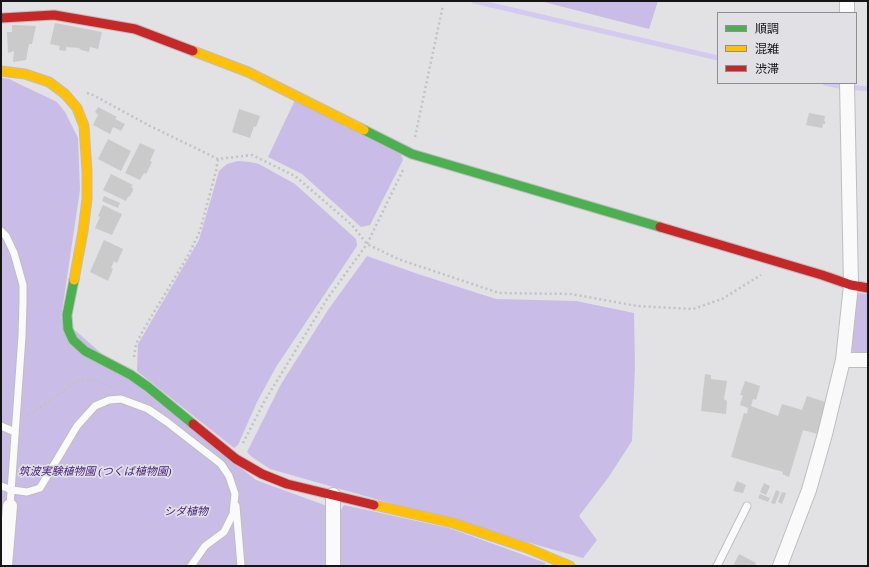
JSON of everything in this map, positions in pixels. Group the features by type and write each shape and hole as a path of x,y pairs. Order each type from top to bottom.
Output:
{"street":[{"path":"847,1 847,12"},
{"path":"1,18 54,14 136,28 248,72 412,154 822,275 851,285 868,288"},
{"path":"1,71 25,74 49,82 65,94 77,108 84,126 87,199 83,231 67,315 68,329 73,340 85,351 131,375 148,387 236,459 262,474 287,484 453,523 527,548 570,566"},
{"path":"780,566 809,490 825,434 843,360 851,285 847,84"},
{"path":"843,360 868,360"},
{"path":"333,495 333,566"},
{"path":"5,566 10,506"}],"lane":[{"path":"2,235 14,253 23,285 22,329 10,506"},
{"path":"1,486 12,490 27,492 40,488 77,426 90,411 95,406 109,400 121,399 148,409 221,464 229,476 235,494 241,566"},
{"path":"1,426 15,432"},
{"path":"191,566 205,546 224,532 233,514 235,494"},
{"path":"717,566 747,506"}],"path":[{"path":"236,459 264,402 327,299 366,244 412,154 443,5"},
{"path":"84,92 91,94 150,126 218,159 252,155 295,176 352,225 366,244 398,259 499,293 571,294 637,306 693,310 722,299 780,263"},
{"path":"131,375 136,344 189,254 200,232 218,159"},
{"path":"16,424 74,382 94,379 119,390"}],"green space":[{"path":"540,1 658,1 649,29"},
{"name":"筑波実験植物園 (つくば植物園)","path":"1,78 9,79 57,102 65,112 78,138 80,190 61,318 143,390 256,480 327,506 327,566 1,566"},
{"path":"295,100 400,152 403,160 370,225 361,227 302,174 268,157"},
{"path":"238,161 259,164 295,184 356,239 357,246 276,367 257,402 238,445 234,448 137,371 138,344 199,240 219,171 227,164"},
{"path":"367,256 496,299 576,301 634,313 635,366 632,441 608,478 579,516 597,540 583,558 270,469 247,452 281,384 328,310"},
{"path":"858,293 868,294 868,354 858,355 853,352 850,347 854,297"},
{"path":"344,505 449,528 546,563 544,566 340,566 341,510"}],"building":[{"path":"55,23 102,32 98,49 90,47 89,52 79,48 66,47 66,51 59,50 60,46 50,44"},
{"path":"12,25 36,26 32,44 29,44 26,60 13,62 14,51 8,53 7,32 12,32"},
{"path":"98,107 117,117 115,119 125,124 121,131 113,127 110,134 93,125 98,115 95,112"},
{"path":"239,109 260,116 256,127 254,126 250,138 232,132"},
{"path":"809,113 825,116 825,124 823,124 822,128 806,125"},
{"path":"108,139 131,151 121,171 98,159"},
{"path":"140,143 155,150 150,161 152,162 146,174 144,173 140,180 125,173"},
{"path":"111,174 133,185 131,187 133,190 126,201 103,190"},
{"path":"104,196 120,203 118,208 102,201"},
{"path":"103,205 122,214 112,235 95,228"},
{"path":"104,240 123,249 117,263 114,261 111,268 113,269 108,281 90,272"},
{"path":"705,374 711,375 711,379 727,381 724,399 727,401 726,414 701,411"},
{"path":"745,381 760,386 756,400 753,399 751,406 778,416 782,404 802,410 807,396 828,403 818,434 803,430 789,477 782,474 783,472 731,457 744,413 747,414 748,408 740,405 743,395 740,395"},
{"path":"737,481 746,485 743,493 733,491"},
{"path":"764,483 770,486 766,495 760,492"},
{"path":"776,490 780,492 775,504 771,503"},
{"path":"782,492 786,493 782,504 778,502"},
{"path":"760,494 770,498 768,502 758,498"},
{"path":"739,554 756,563 755,566 733,566"}],"waterway":[{"path":"474,1 717,58"},
{"path":"830,84 868,89"}],"traffic: fast":[{"path":"364,130 412,154 660,227"},
{"path":"74,280 67,315 68,329 73,340 85,351 131,375 193,424"}],"traffic: slow":[{"path":"193,51 248,72 364,130"},
{"path":"1,71 25,74 49,82 65,94 77,108 84,126 87,199 74,280"},
{"path":"374,505 453,523 527,548 570,566"}],"traffic: jam":[{"path":"1,18 54,15 135,29 193,51"},
{"path":"660,227 851,285 868,288"},
{"path":"193,424 236,459 262,474 287,484 374,505"}],"park label":[{"name":"シダ植物","path":"186,512"}]}
